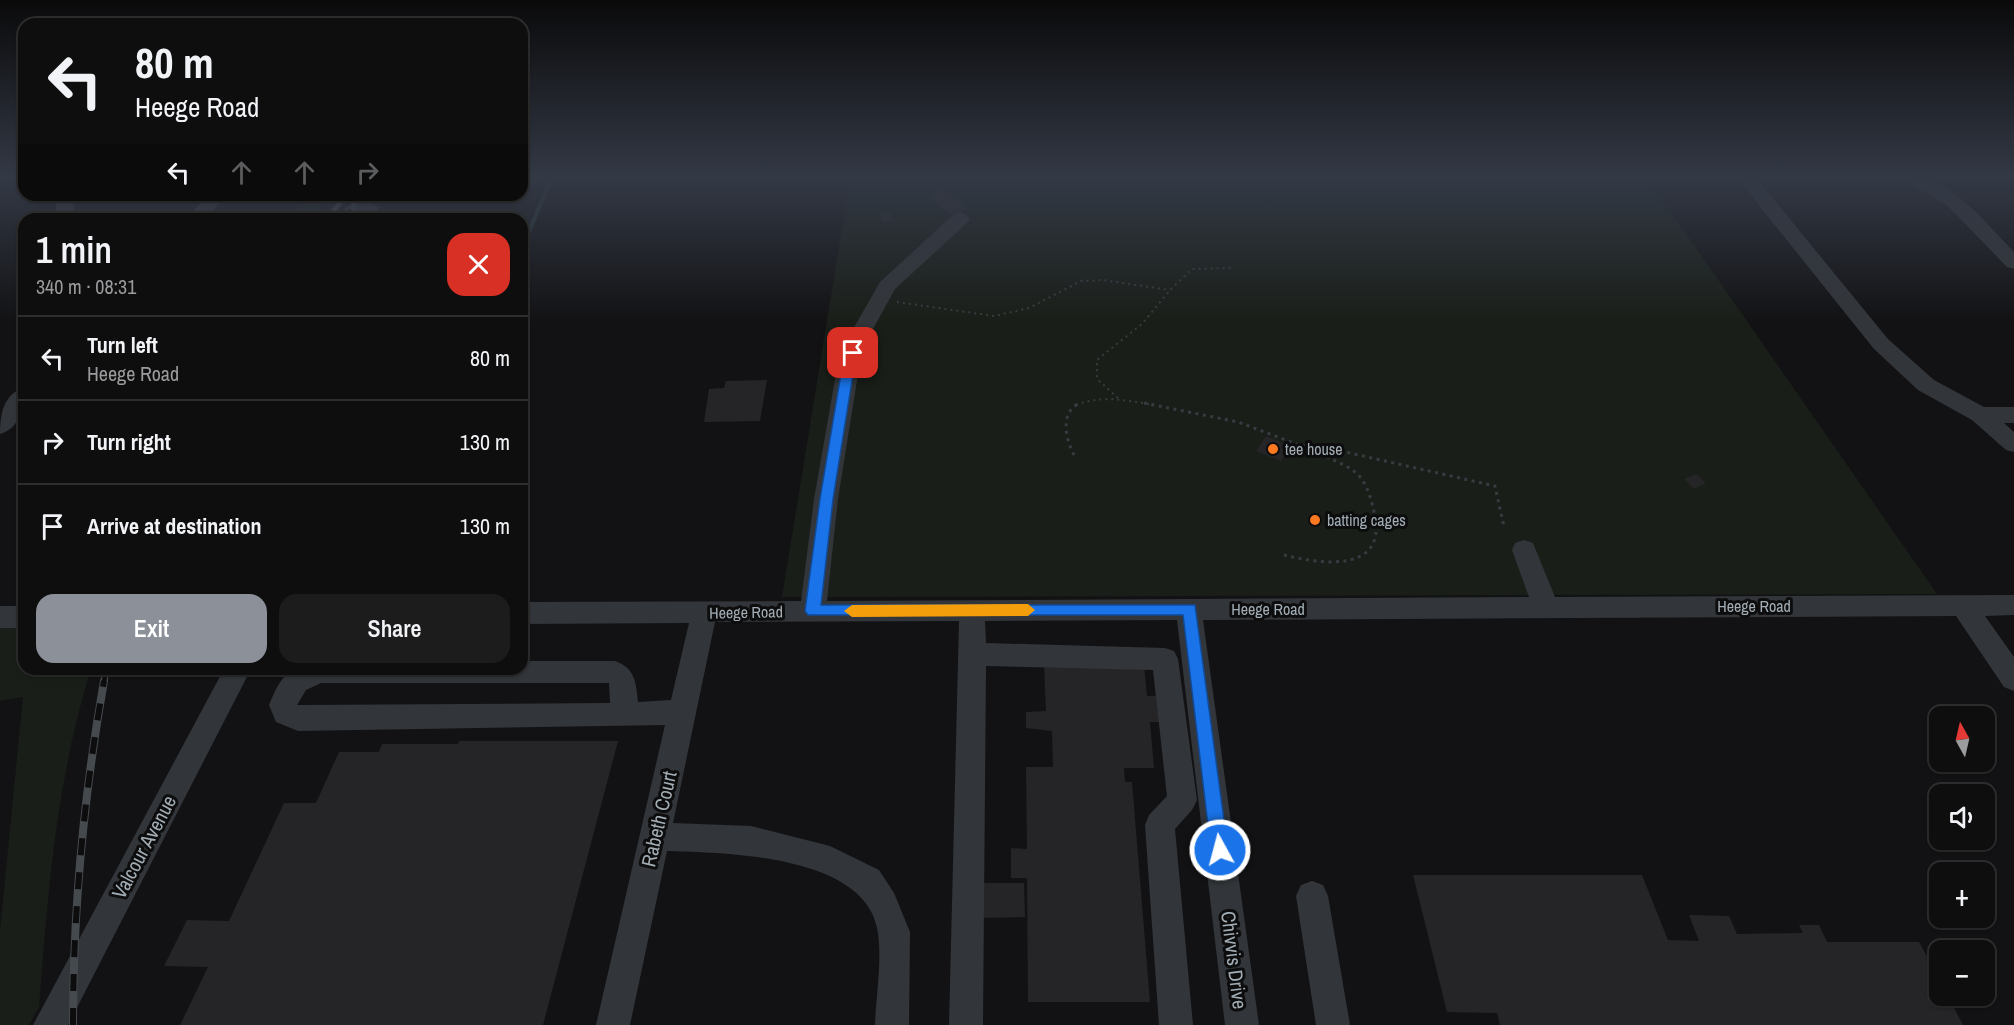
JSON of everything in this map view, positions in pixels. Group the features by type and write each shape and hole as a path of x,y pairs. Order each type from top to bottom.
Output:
{"street":[{"path":"813,611 826,499 848,368 858,338 879,298 903,269 951,227"},
{"path":"1786,227 1881,344 1926,385 1980,415 2014,444"},
{"path":"1978,227 2014,262"},
{"path":"0,426 18,403"},
{"path":"1980,415 2014,415"},
{"path":"1524,550 1546,607"},
{"path":"1963,605 2014,679"},
{"name":"Heege Road","path":"528,613 2014,605"},
{"name":"Chivvis Drive","path":"1189,609 1242,1025"},
{"path":"966,1025 972,610"},
{"name":"Rabeth Court","path":"613,1025 704,612"},
{"path":"0,617 18,617"},
{"path":"973,654 1166,659 1182,801 1160,825 1176,1025"},
{"path":"528,672 615,672 622,679 625,715"},
{"name":"Valcour Avenue","path":"50,1025 235,675"},
{"path":"305,675 297,679 283,705 286,713 298,719 625,715 683,712"},
{"path":"1182,801 1214,806"},
{"path":"655,836 751,840 830,861 868,881 883,904 894,932 892,1025"},
{"path":"1312,896 1333,1025"}],"path":[{"path":"1120,399 1097,379 1096,360 1142,324 1170,290 1192,269 1231,268"},
{"path":"879,298 944,311 994,316 1029,308 1081,281 1103,280 1170,290"},
{"path":"1074,455 1068,444 1066,430 1070,409 1084,401 1120,399 1217,416 1293,443 1495,486 1504,527"},
{"path":"1284,555 1325,562 1354,559 1366,555 1373,548 1377,538 1378,532 1367,488 1360,477 1353,470 1325,457 1314,447"}],"shaded area":[{"path":"842,227 1681,227 1937,594 782,597"},
{"path":"0,624 18,624 18,675 89,675 69,753 55,836 39,1007 29,1025 0,1025 0,931 23,697 0,701"}],"building":[{"path":"767,380 760,421 704,422 709,389 724,388 726,381"},
{"name":"tee house","path":"1266,436 1291,446 1281,461 1256,451"},
{"path":"1696,474 1706,483 1694,489 1684,479"},
{"path":"1044,665 1144,665 1147,696 1162,696 1165,722 1150,722 1154,768 1124,768 1125,782 1132,782 1150,1002 1028,1002 1027,878 1011,878 1011,848 1027,849 1026,767 1053,767 1052,731 1026,728 1026,712 1046,711"},
{"path":"459,741 618,741 543,1025 180,1025 208,967 164,966 187,920 229,921 284,803 316,803 339,752 379,752 382,744 458,744"},
{"path":"1413,875 1642,875 1668,940 1699,941 1689,915 1729,916 1737,934 1803,933 1799,925 1819,925 1827,942 1919,942 1929,960 1929,1006 1953,1006 1963,1025 1500,1025 1497,1013 1447,1012"},
{"path":"980,883 1024,883 1025,917 979,918"}],"waterway":[{"path":"528,234 531,227"}],"railway":[{"path":"104,682 105,675"},
{"path":"73,1025 75,939 81,852 104,681"}],"slow traffic":[{"path":"852,611 1028,610"}],"place":[{"name":"tee house","path":"1273,449"},
{"name":"batting cages","path":"1315,520"}],"route":[{"path":"853,353 848,368 826,499 813,611 1189,609 1220,850"}]}
